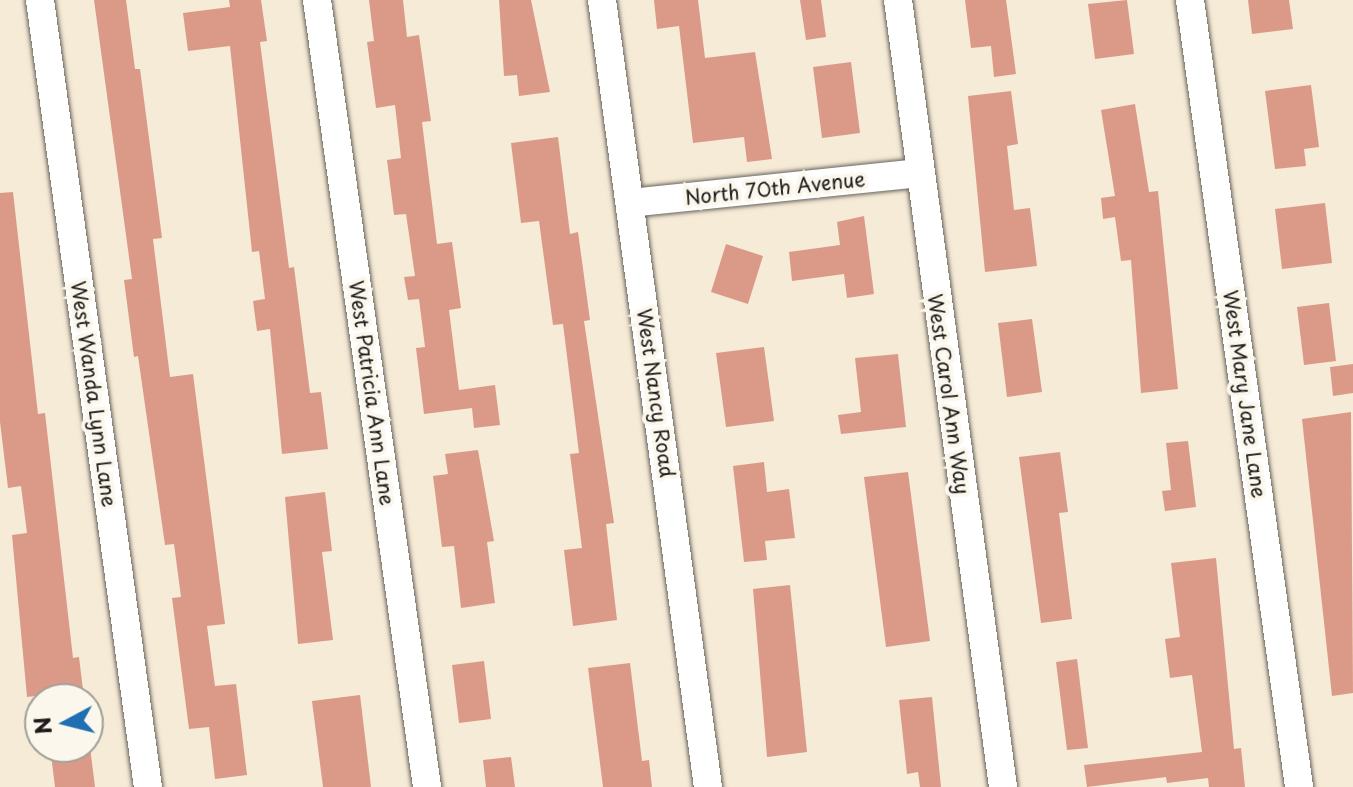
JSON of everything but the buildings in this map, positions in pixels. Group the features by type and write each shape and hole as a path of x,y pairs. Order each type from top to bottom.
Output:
{"street":[{"name":"West Wanda Lynn Lane","path":"40,0 148,787"},
{"name":"West Patricia Ann Lane","path":"317,0 427,787"},
{"name":"West Nancy Road","path":"602,0 708,787"},
{"name":"West Carol Ann Way","path":"898,0 1003,787"},
{"name":"West Mary Jane Lane","path":"1190,0 1299,787"},
{"name":"North 70th Avenue","path":"630,203 920,173"}]}
